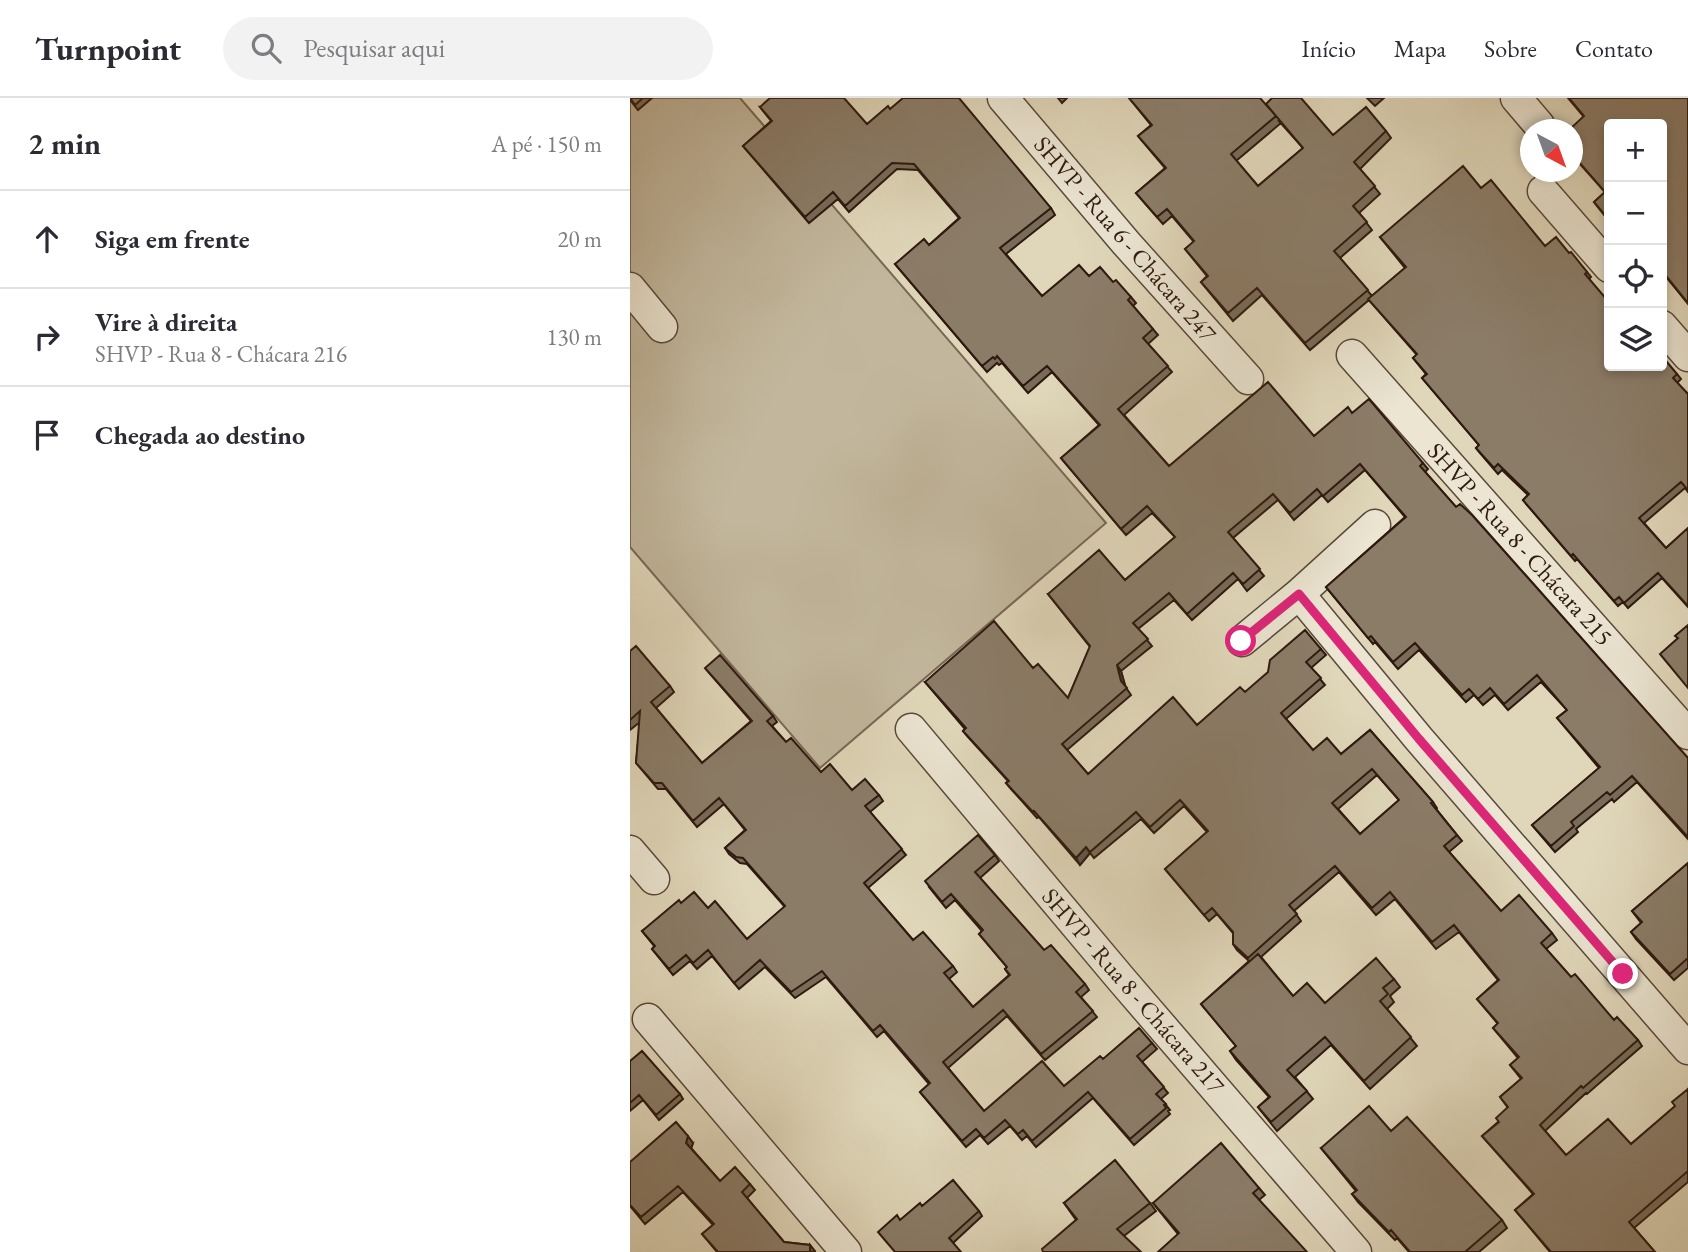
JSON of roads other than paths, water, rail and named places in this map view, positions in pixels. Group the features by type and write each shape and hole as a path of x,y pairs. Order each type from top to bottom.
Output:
{"street":[{"name":"SHVP - Rua 6 - Chácara 247","path":"1003,98 1126,243 1248,379"},
{"path":"1516,98 1534,119"},
{"path":"1543,191 1604,261"},
{"path":"630,288 662,327"},
{"path":"1667,333 1688,356"},
{"name":"SHVP - Rua 8 - Chácara 215","path":"1352,355 1688,734"},
{"path":"1241,641 1299,594 1375,525"},
{"path":"1299,594 1419,739 1688,1049"},
{"name":"SHVP - Rua 8 - Chácara 217","path":"911,729 1356,1252"},
{"path":"630,851 654,879"},
{"path":"648,1019 846,1252"}]}
